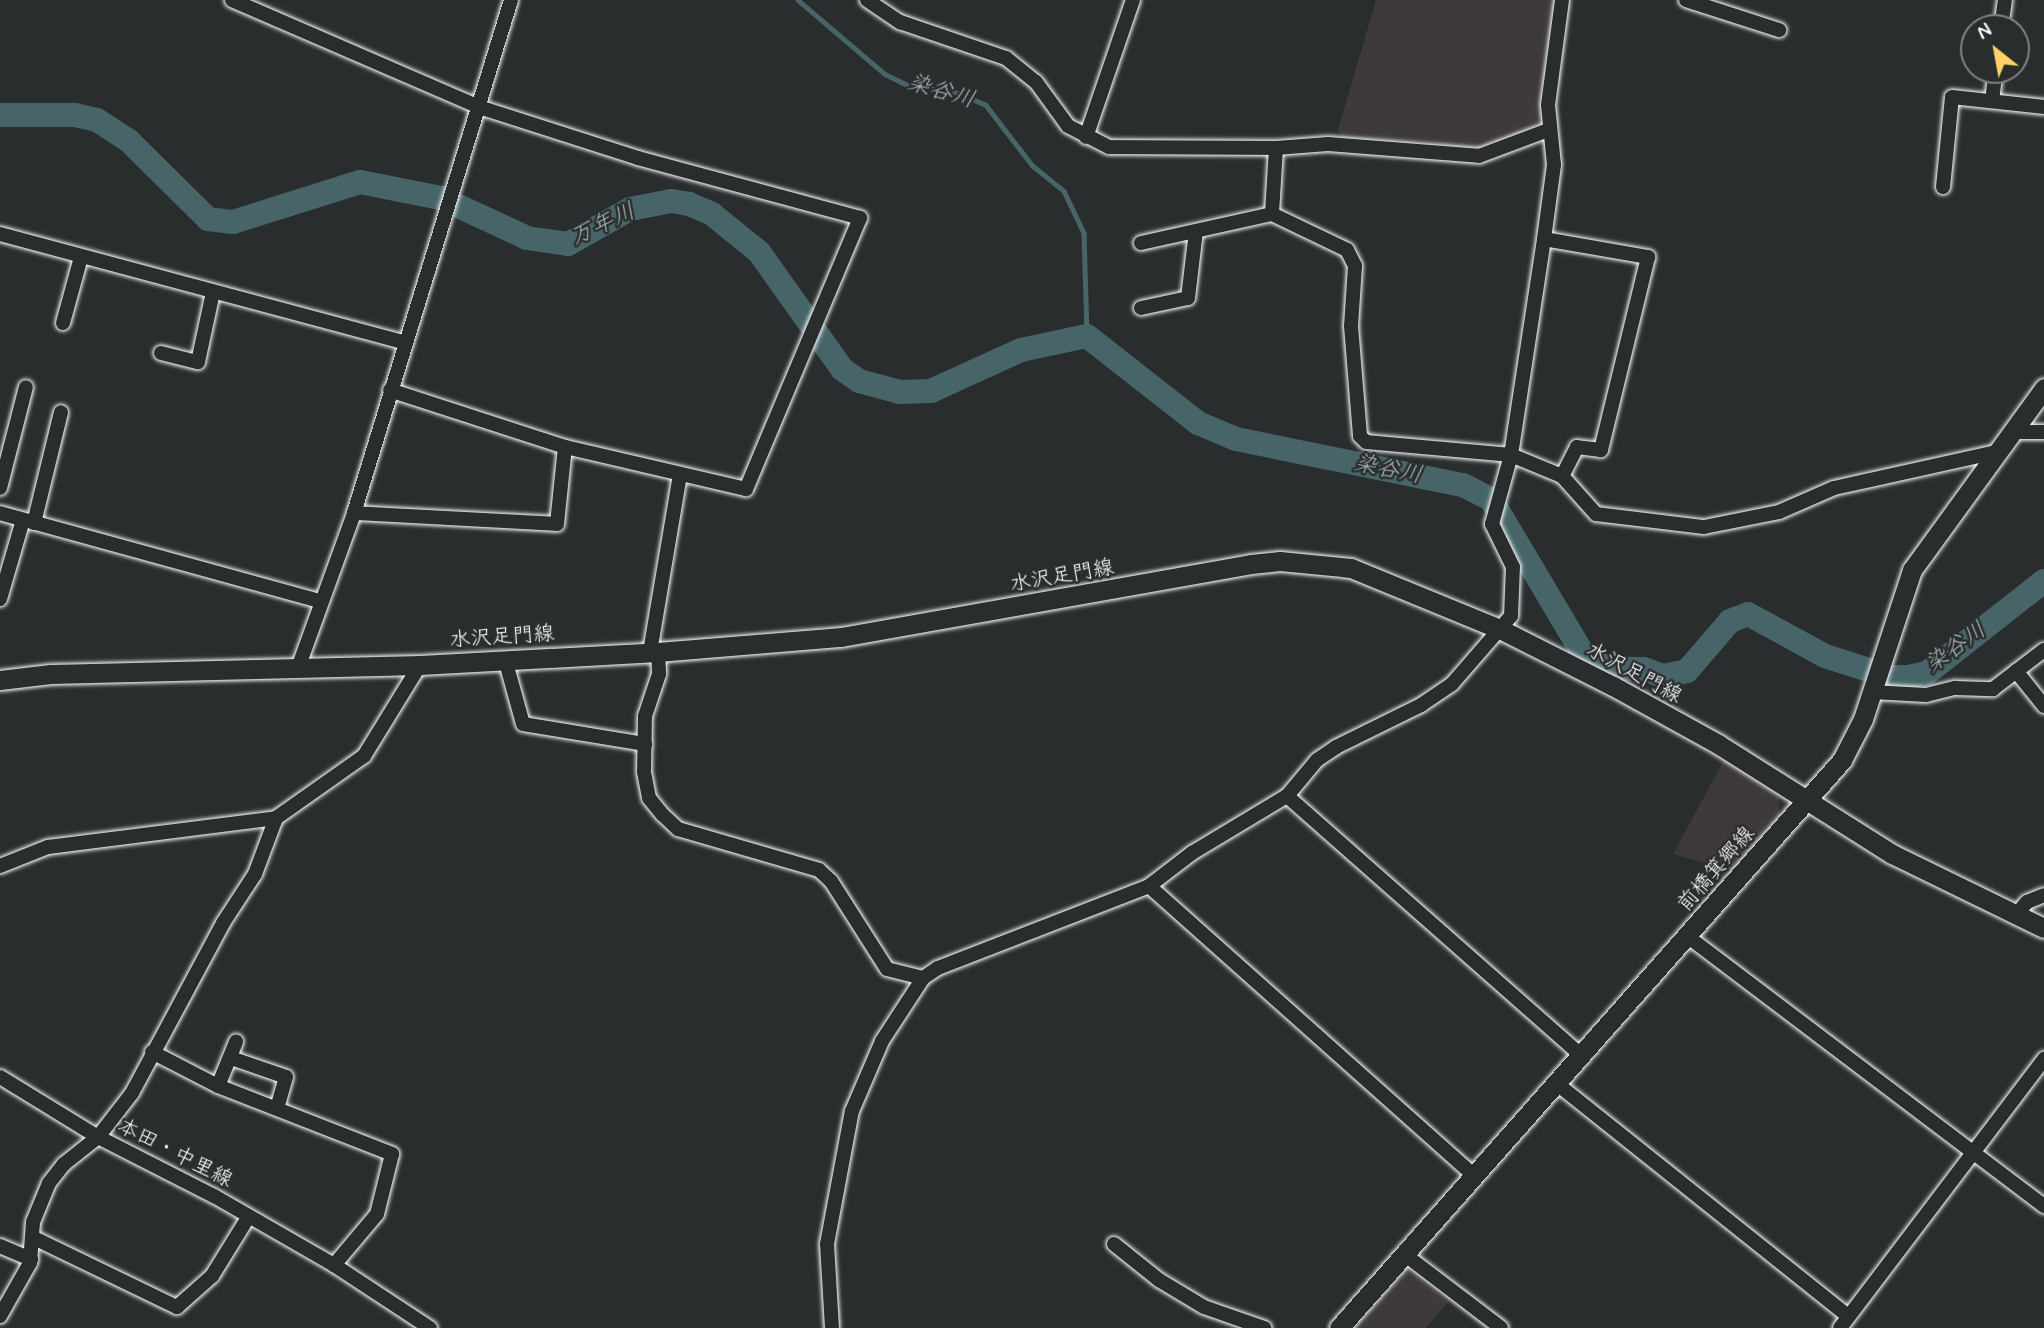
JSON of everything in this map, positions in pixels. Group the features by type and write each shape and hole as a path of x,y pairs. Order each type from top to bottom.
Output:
{"main road":[{"name":"前橋箕郷線","path":"1339,1328 1806,801 1856,736 1912,570 2044,388"},
{"name":"水沢足門線","path":"0,680 51,674 421,665 654,652 855,635 1280,561 1352,568 1502,630 1718,744 1892,854 2044,928"}],"street":[{"path":"232,0 479,107 638,158 860,218 746,489 565,447 390,390"},
{"path":"298,668 319,601 354,513 404,342 511,0"},
{"path":"867,0 900,22 1006,58 1035,82 1068,126 1109,147 1276,148 1342,145 1479,156 1548,130"},
{"path":"1086,137 1133,0"},
{"path":"832,1328 827,1244 852,1111 882,1041 923,978 938,968 1149,886 1192,853 1287,796 1317,760 1336,747 1421,705 1452,684 1502,630 1511,616 1516,583 1492,524 1511,455 1544,239 1554,164 1548,130 1562,0"},
{"path":"1686,0 1779,30"},
{"path":"1992,101 1994,84"},
{"path":"1943,187 1952,97 2044,107"},
{"path":"1272,214 1276,148"},
{"path":"1141,243 1272,214 1347,250 1355,266 1351,326 1360,436 1366,442 1511,455 1562,476 1596,514 1704,527 1779,512 1833,488 1869,478 1996,452"},
{"path":"1141,308 1188,298 1196,231"},
{"path":"0,234 404,342"},
{"path":"1544,239 1648,257 1601,450 1577,447 1562,476"},
{"path":"62,323 80,257"},
{"path":"161,353 198,362 213,292"},
{"path":"0,488 26,387"},
{"path":"0,599 28,521 61,412"},
{"path":"2011,432 2044,432"},
{"path":"354,513 557,524 565,447"},
{"path":"680,475 654,652 659,674 645,716 649,798 678,829 819,870 831,881 887,969 923,978"},
{"path":"0,513 319,601"},
{"path":"1873,688 1926,695 1955,688 1993,689 2044,650"},
{"path":"505,659 523,724 645,744"},
{"path":"0,866 48,847 276,818 364,756 421,665"},
{"path":"2017,671 2044,706"},
{"path":"1287,796 1581,1055"},
{"path":"0,1315 31,1259 33,1222 49,1183 64,1164 98,1137 132,1093 223,923 255,874 276,818"},
{"path":"1149,886 1474,1175"},
{"path":"2016,915 2026,902 2044,895"},
{"path":"1687,936 2044,1206"},
{"path":"218,1086 236,1042"},
{"path":"152,1052 218,1086 392,1154 377,1214 334,1265"},
{"path":"231,1058 286,1077 277,1108"},
{"path":"1556,1083 1844,1322 1971,1150 2044,1059"},
{"name":"本田・中里線","path":"0,1077 98,1137 249,1216 334,1265 430,1328"},
{"path":"33,1238 177,1307 212,1276 249,1216"},
{"path":"1114,1244 1159,1280 1204,1307 1265,1328"},
{"path":"0,1245 31,1259"},
{"path":"1404,1254 1501,1328"}],"shaded area":[{"path":"1376,0 1556,0 1539,128 1481,152 1425,141 1342,138 1338,130"},
{"path":"1724,760 1778,793 1779,818 1736,872 1673,854"},
{"path":"1407,1269 1448,1302 1426,1328 1355,1328"}],"waterway":[{"name":"染谷川","path":"798,0 885,74 908,85 959,93 986,105 1032,165 1064,191 1084,233 1087,336"},
{"name":"万年川","path":"0,115 75,115 97,120 129,141 208,219 233,222 360,182 441,198 527,238 568,244 630,209 671,201 689,204 712,214 759,252 842,369 859,381 900,392 931,391 1021,350 1087,336 1198,423 1236,439 1463,485 1491,499 1582,652 1606,668 1644,669 1662,676 1687,671 1730,621 1748,614 1825,656 1891,677 1908,677 1927,673 2044,581"}]}
